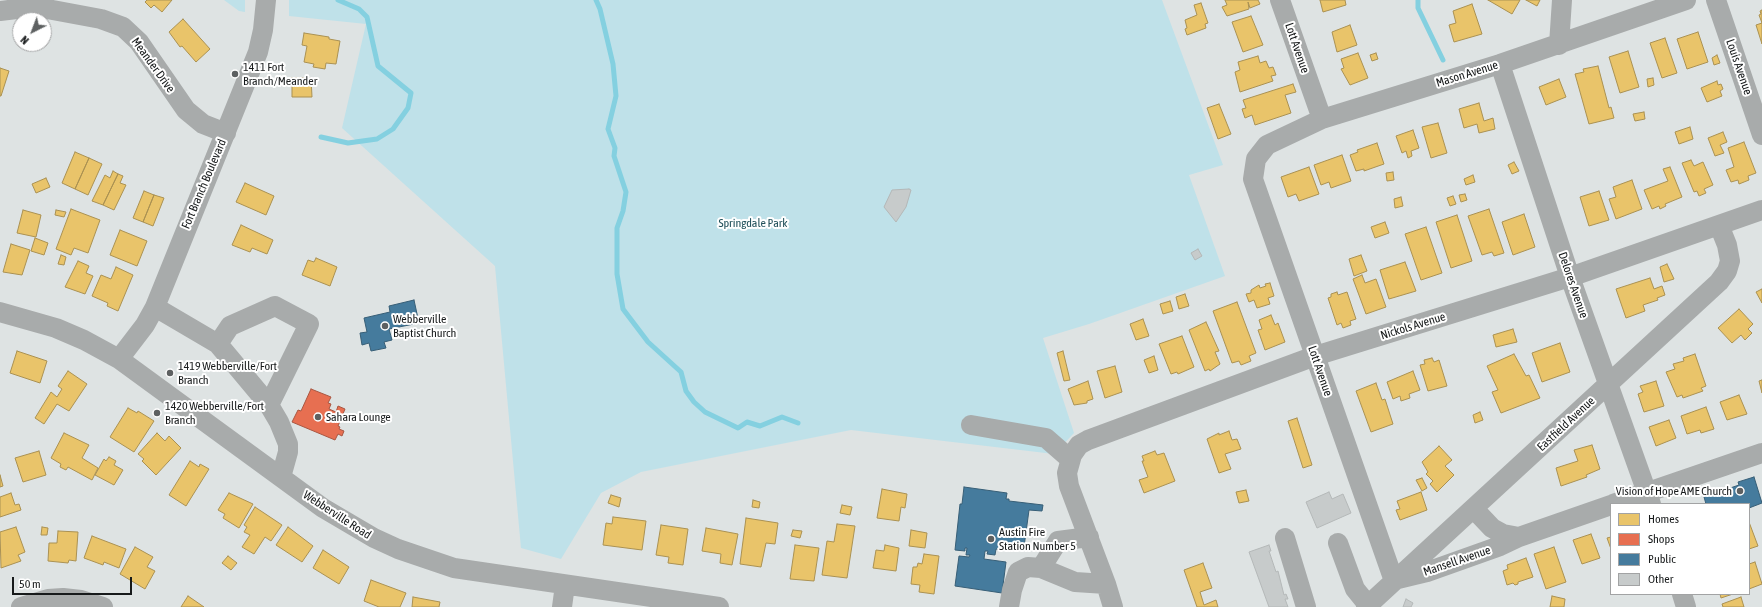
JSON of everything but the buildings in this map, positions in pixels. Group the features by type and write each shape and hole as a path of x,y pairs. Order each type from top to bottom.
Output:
{"street":[{"name":"Fort Branch Boulevard","path":"119,359 145,325 155,307 258,52 262,35 266,0"},
{"name":"Lott Avenue","path":"1280,0 1322,119"},
{"path":"1559,44 1562,0"},
{"name":"Mason Avenue","path":"1256,159 1267,145 1322,119 1500,64 1686,0"},
{"name":"Louis Avenue","path":"1716,0 1762,134"},
{"name":"Meander Drive","path":"0,11 25,8 47,8 101,19 118,25 139,42 186,110 204,124 226,133"},
{"name":"Delores Avenue","path":"1500,64 1570,277 1649,498"},
{"name":"Lott Avenue","path":"1256,159 1253,179 1394,581"},
{"name":"Nickols Avenue","path":"1071,457 1079,445 1088,440 1315,356 1570,277 1762,210"},
{"name":"Eastfield Avenue","path":"1367,606 1609,385 1719,282 1727,271 1730,261 1719,225"},
{"path":"218,344 230,326 275,306 310,324 269,405"},
{"path":"155,307 218,344 269,405 279,422 288,444 288,452 281,477"},
{"name":"Webberville Road","path":"0,312 56,328 84,340 119,359 348,524 398,549 454,568 719,607"},
{"path":"971,425 1046,438 1071,457 1067,473 1069,486 1089,537 1113,607"},
{"name":"Mansell Avenue","path":"1618,503 1649,498 1762,452"},
{"name":"Mansell Avenue","path":"1394,581 1427,572 1610,505"},
{"name":"Mansell Avenue","path":"1474,508 1492,528 1503,534 1519,537"},
{"path":"1041,568 1058,541 1089,537"},
{"path":"1285,538 1306,607"},
{"path":"1338,543 1355,590 1367,606"},
{"path":"1010,607 1012,590 1018,572 1028,567 1041,568 1075,582 1106,584"},
{"path":"562,607 565,585"},
{"path":"1682,595 1686,607"},
{"path":"21,607 48,599 64,598 81,600 102,607"}],"green space":[{"path":"224,0 245,0 245,12 239,11"},
{"name":"Springdale Park","path":"289,0 1162,0 1223,165 1189,175 1225,276 1089,324 1043,338 1074,433 1054,454 851,430 641,472 601,493 561,559 521,548 495,266 342,128 366,24 289,16"}],"waterway":[{"path":"321,137 348,143 377,139 393,129 408,108 411,93 378,66 367,17 359,9 338,0"},
{"path":"596,0 600,9 613,64 616,96 608,129 615,148 614,156 626,192 623,211 617,228 617,274 623,309 648,342 681,372 686,391 694,402 705,412 738,428 747,422 760,426 782,417 798,423"},
{"path":"1418,0 1418,8 1443,60"}],"place":[{"name":"1411 Fort Branch/Meander","path":"235,74"},
{"name":"Webberville Baptist Church","path":"385,326"},
{"name":"1419 Webberville/Fort Branch","path":"170,373"},
{"name":"1420 Webberville/Fort Branch","path":"157,413"},
{"name":"Sahara Lounge","path":"318,417"},
{"name":"Vision of Hope AME Church","path":"1740,491"},
{"name":"Austin Fire Station Number 5","path":"991,539"}]}
